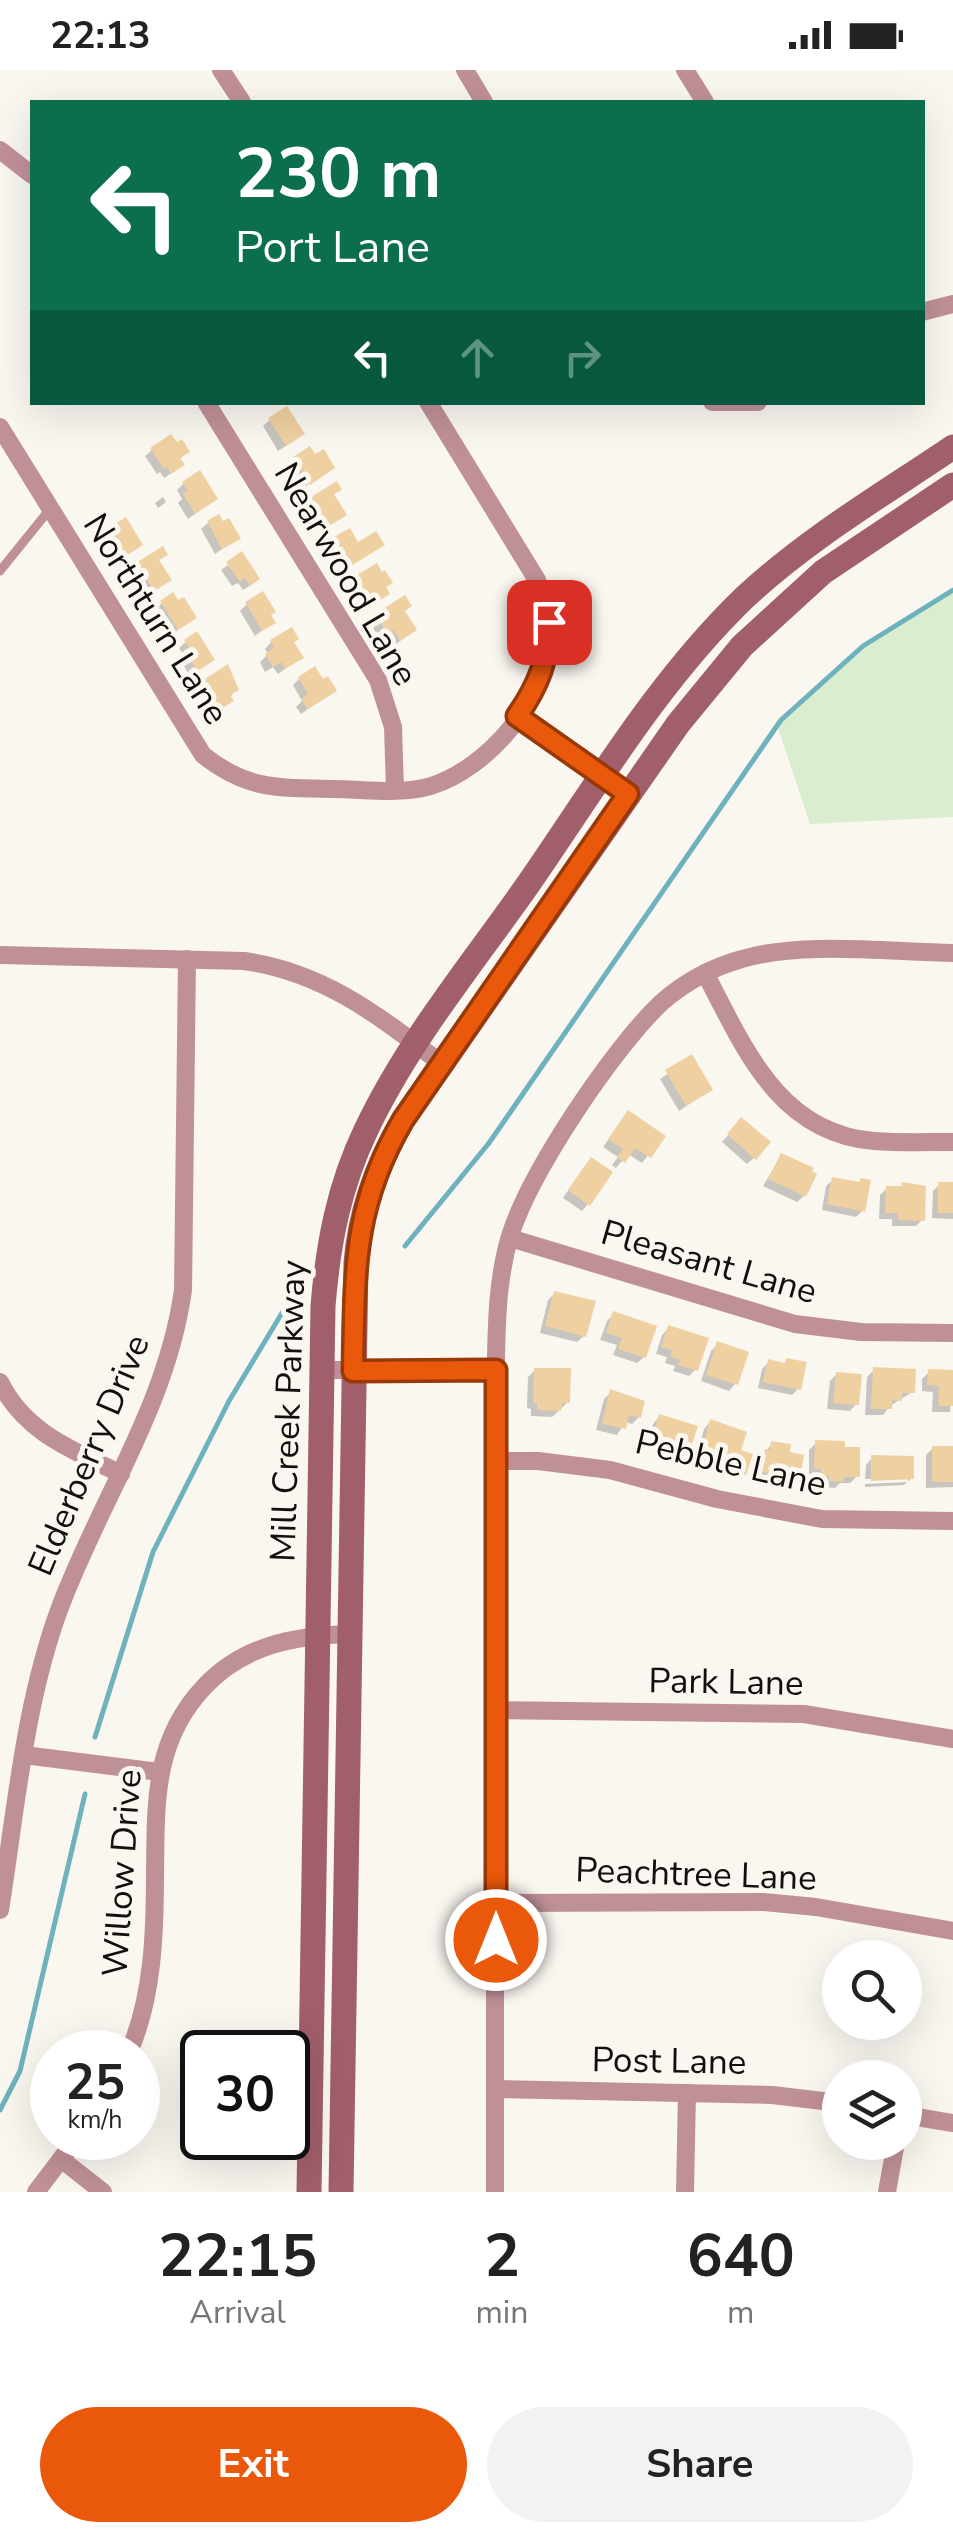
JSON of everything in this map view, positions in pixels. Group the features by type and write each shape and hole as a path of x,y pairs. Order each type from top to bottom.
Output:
{"main road":[{"name":"Mill Creek Parkway","path":"309,2192 326,1265 336,1211 364,1132 416,1044 678,672 743,599 818,536 953,447"},
{"name":"Mill Creek Parkway","path":"341,2192 353,1371 357,1249 368,1195 389,1144 442,1064 707,686 786,603 853,550 953,485"}],"street":[{"path":"222,70 241,100"},
{"path":"465,70 483,100"},
{"path":"685,70 704,100"},
{"path":"0,150 30,173"},
{"path":"925,311 953,304"},
{"name":"Nearwood Lane","path":"208,405 378,680 393,727 395,790"},
{"name":"Northturn Lane","path":"0,427 194,743 212,762 235,777 272,788 414,790 453,778 493,749 535,689 545,666 549,641 546,604 537,580 430,405"},
{"path":"517,716 628,794"},
{"path":"495,2192 496,1370 498,1298 510,1238 535,1178 606,1071 664,1000 706,973 740,959 794,950 953,953"},
{"path":"0,955 244,961 300,973 326,984 442,1064"},
{"name":"Elderberry Drive","path":"0,1910 41,1667 59,1610 163,1377 175,1334 182,1290 187,959"},
{"path":"706,973 754,1067 789,1105 833,1130 874,1141 953,1142"},
{"name":"Pleasant Lane","path":"510,1238 795,1324 861,1332 953,1334"},
{"path":"322,1370 496,1370"},
{"path":"0,1382 27,1422 51,1440 122,1474"},
{"name":"Pebble Lane","path":"495,1461 553,1462 610,1470 717,1499 822,1519 953,1521"},
{"name":"Willow Drive","path":"136,2030 151,1966 159,1772 182,1713 212,1678 250,1652 281,1641 350,1634"},
{"name":"Park Lane","path":"495,1710 804,1714 953,1739"},
{"path":"24,1755 159,1772"},
{"name":"Peachtree Lane","path":"496,1903 764,1902 816,1907 953,1932"},
{"name":"Post Lane","path":"496,2089 772,2095 822,2101"},
{"path":"685,2192 687,2093"},
{"path":"922,2117 953,2123"},
{"path":"36,2192 60,2160"},
{"path":"62,2160 103,2192"},
{"path":"887,2192 893,2160"}],"lane":[{"path":"0,571 4,558 50,509"}],"green space":[{"path":"953,589 953,817 810,824 777,725 863,646"}],"building":[{"path":"287,406 305,434 286,446 268,418"},
{"path":"171,434 177,442 182,439 190,452 180,458 185,465 171,474 150,448"},
{"path":"310,446 315,454 324,449 335,468 310,485 293,457"},
{"path":"200,470 218,499 195,514 183,494 188,491 182,482"},
{"path":"337,481 342,490 334,494 347,515 329,526 311,497"},
{"path":"219,514 223,521 229,518 241,539 222,549 207,521"},
{"path":"126,517 143,545 126,556 121,548 115,552 103,531"},
{"path":"350,528 358,542 376,531 385,545 349,567 332,538"},
{"path":"163,546 168,555 159,560 172,580 154,591 136,563"},
{"path":"242,551 260,579 250,586 245,578 240,582 226,562"},
{"path":"377,563 393,583 386,587 390,594 372,605 355,576"},
{"path":"263,591 276,612 271,615 276,623 262,631 245,602"},
{"path":"173,592 178,600 184,597 197,618 178,630 160,601"},
{"path":"405,595 412,606 405,611 417,630 400,641 394,630 388,634 375,614"},
{"path":"292,627 299,639 294,642 304,658 285,669 281,662 273,667 265,654 274,648 270,640"},
{"path":"197,631 215,660 197,671 184,650 189,647 184,640"},
{"path":"228,664 239,690 230,695 234,701 217,711 199,683"},
{"path":"315,666 323,679 328,676 337,691 308,709 301,699 308,694 298,677"},
{"path":"692,1054 713,1090 686,1106 665,1070"},
{"path":"628,1110 666,1136 651,1158 635,1148 625,1163 617,1157 623,1149 608,1139"},
{"path":"741,1117 771,1142 756,1160 727,1134"},
{"path":"781,1153 814,1168 812,1171 817,1174 806,1197 768,1179"},
{"path":"591,1157 613,1172 590,1206 568,1190"},
{"path":"832,1177 871,1180 865,1212 827,1204"},
{"path":"902,1182 926,1186 925,1221 898,1220 898,1213 885,1213 886,1186 902,1186"},
{"path":"938,1182 953,1182 953,1213 938,1213"},
{"path":"554,1291 596,1301 586,1337 545,1326"},
{"path":"613,1311 657,1326 646,1358 618,1349 622,1338 606,1333"},
{"path":"668,1325 709,1338 698,1371 678,1365 680,1360 670,1356 672,1350 661,1347"},
{"path":"717,1341 749,1352 738,1385 706,1375"},
{"path":"786,1358 807,1362 801,1390 763,1382 768,1359 785,1363"},
{"path":"873,1367 916,1369 915,1393 902,1393 902,1401 892,1400 892,1409 871,1409"},
{"path":"534,1368 571,1368 570,1403 562,1403 561,1411 537,1410 537,1403 533,1403"},
{"path":"928,1369 953,1370 953,1406 938,1406 939,1386 927,1385"},
{"path":"836,1372 862,1374 859,1405 833,1403"},
{"path":"610,1389 645,1401 641,1418 629,1415 626,1429 602,1424"},
{"path":"659,1414 698,1426 690,1450 652,1438"},
{"path":"710,1419 747,1432 741,1450 753,1454 746,1475 701,1455"},
{"path":"815,1440 845,1441 845,1447 860,1447 860,1477 844,1477 844,1482 821,1476 821,1469 814,1469"},
{"path":"771,1441 791,1444 790,1452 804,1455 800,1478 762,1472 765,1449 770,1450"},
{"path":"932,1446 953,1446 953,1482 932,1482"},
{"path":"871,1455 914,1456 914,1479 871,1481"}],"waterway":[{"path":"405,1246 489,1143 781,720 863,646 953,590"},
{"path":"95,1737 153,1552 229,1401 282,1313"},
{"path":"0,2110 20,2071 85,1794"}],"route":[{"path":"496,1940 496,1370 353,1371 356,1263 368,1195 389,1144 628,794 517,716 545,666 549,622"}]}
